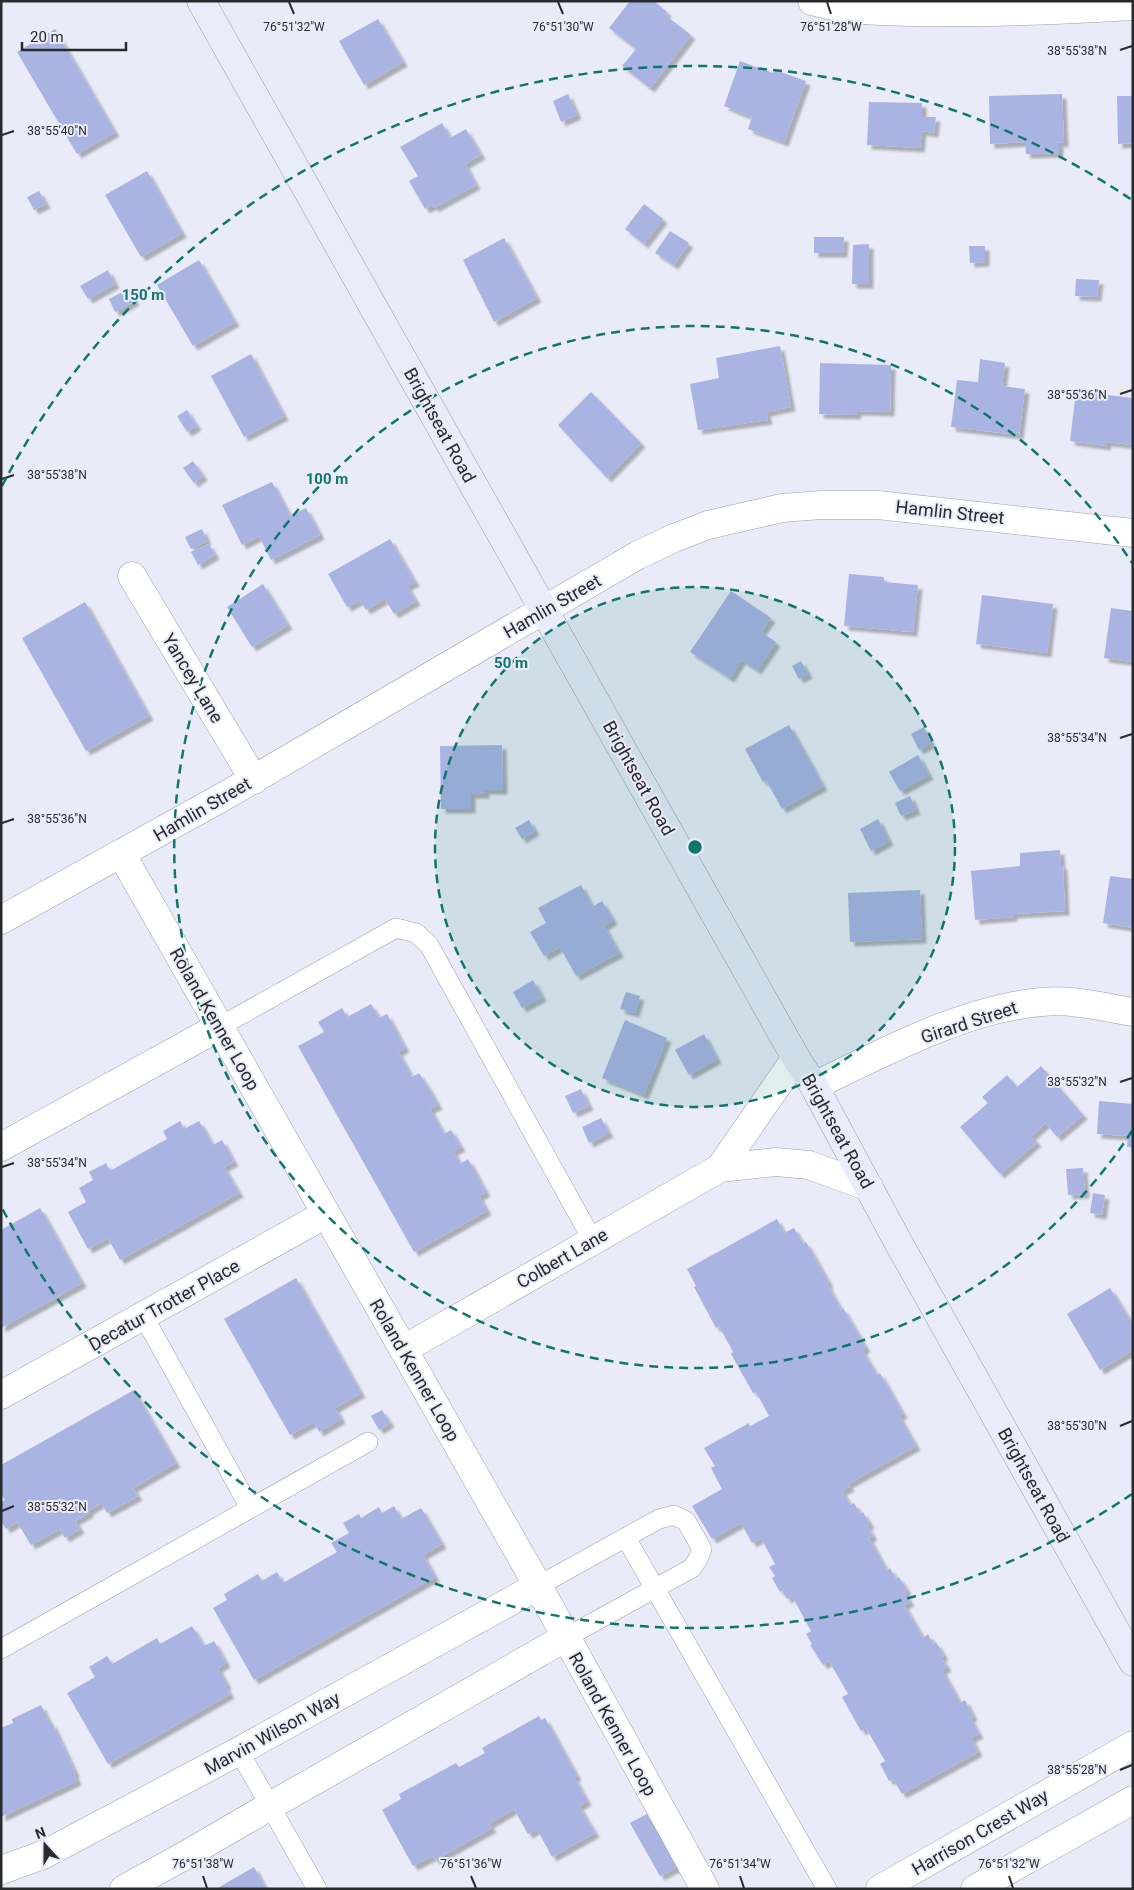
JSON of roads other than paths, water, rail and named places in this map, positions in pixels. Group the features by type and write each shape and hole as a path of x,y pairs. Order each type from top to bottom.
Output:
{"street":[{"name":"Brightseat Road","path":"201,1 796,1058 814,1086 1133,1662"},
{"path":"812,1 860,10 909,12 970,12 1133,6"},
{"name":"Hamlin Street","path":"1,920 254,780 638,556 674,538 708,525 782,508 821,505 878,505 1133,533"},
{"name":"Yancey Lane","path":"132,576 254,780"},
{"name":"Roland Kenner Loop","path":"122,854 538,1586 704,1889"},
{"name":"Girard Street","path":"814,1086 926,1034 986,1013 1043,1002 1072,1003 1133,1012"},
{"path":"1,1147 219,1027"},
{"name":"Colbert Lane","path":"720,1168 796,1058"},
{"name":"Colbert Lane","path":"404,1349 720,1168 776,1162 809,1165 869,1187"},
{"name":"Decatur Trotter Place","path":"1,1396 326,1214"},
{"name":"Marvin Wilson Way","path":"1,1870 43,1855 239,1751 538,1586"},
{"path":"124,1889 566,1638"},
{"name":"Harrison Crest Way","path":"880,1889 1133,1745"},
{"path":"975,1889 1133,1800"}],"lane":[{"path":"219,1027 396,928 416,933 429,945 593,1241"},
{"path":"144,1317 250,1508"},
{"path":"1,1649 368,1442"},
{"path":"538,1586 659,1519 674,1516 686,1521 702,1549 692,1568 566,1638"},
{"path":"626,1538 827,1889"},
{"path":"239,1751 317,1889"}]}
